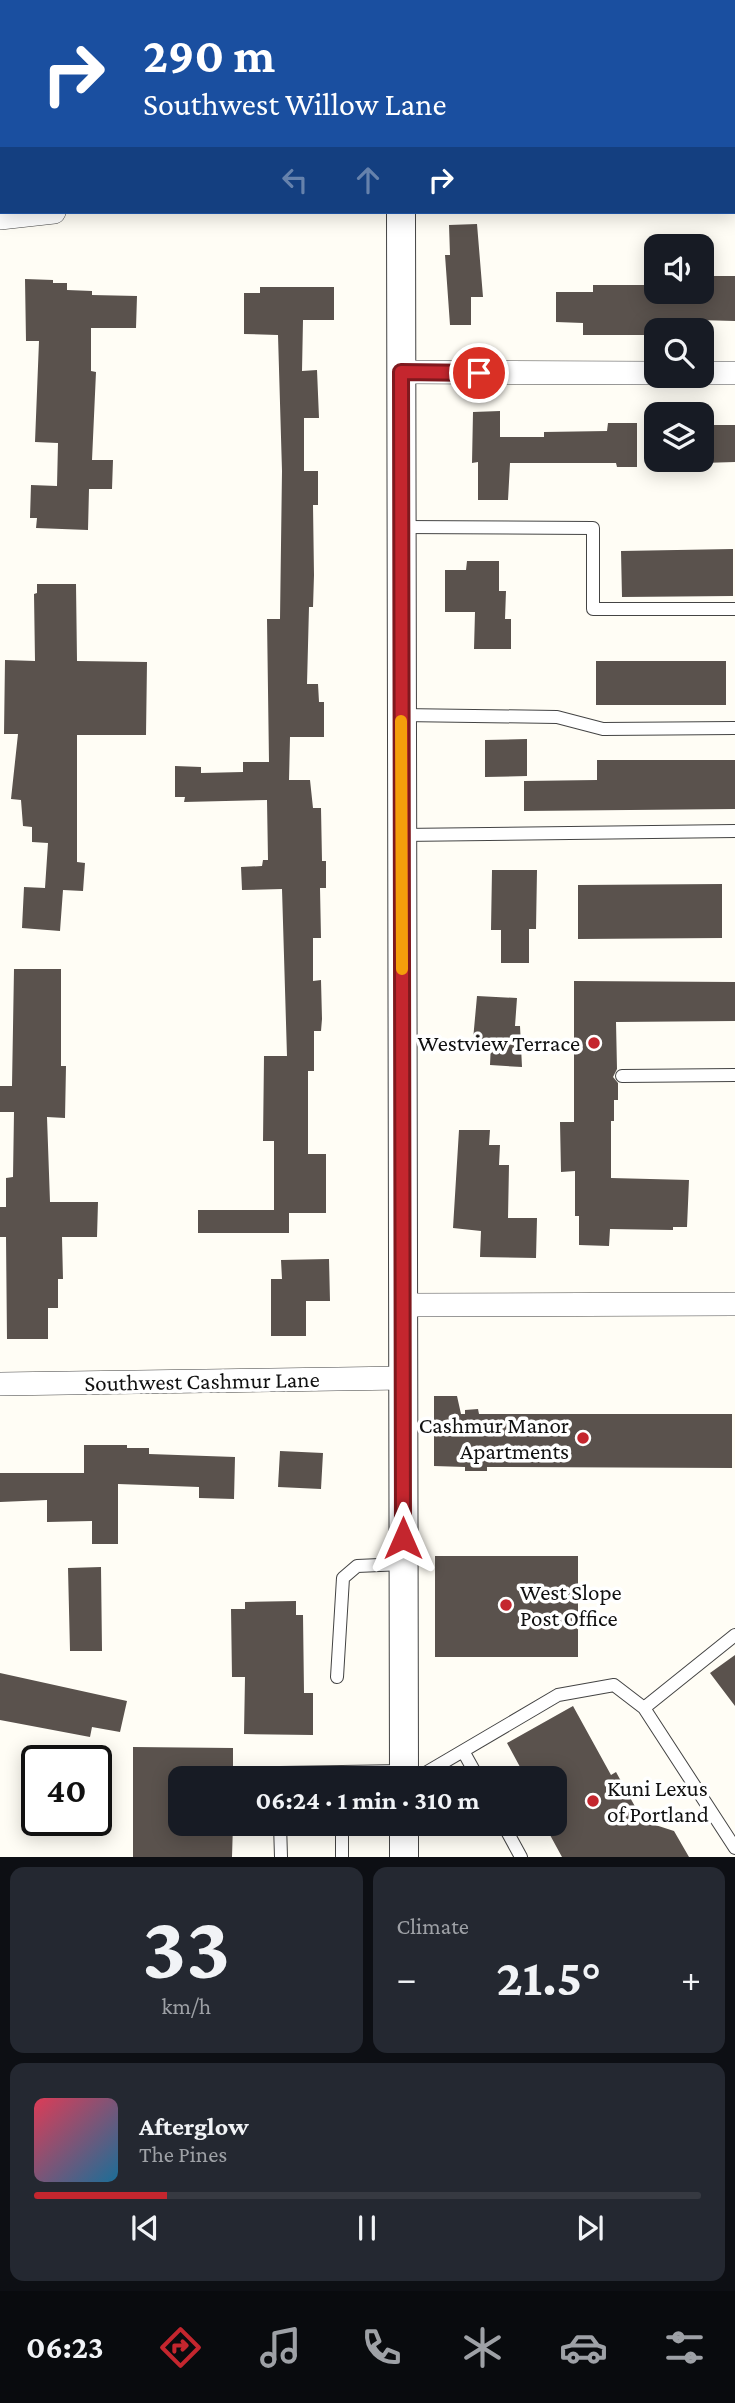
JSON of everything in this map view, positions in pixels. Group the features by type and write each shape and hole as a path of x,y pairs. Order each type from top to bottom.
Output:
{"street":[{"path":"0,218 36,214"},
{"path":"401,214 404,1378 402,1564 408,1766"},
{"path":"401,372 644,373"},
{"path":"714,373 735,373"},
{"path":"403,1304 735,1304"},
{"name":"Southwest Cashmur Lane","path":"0,1384 404,1378"},
{"path":"404,1836 404,1857"}],"lane":[{"path":"401,527 593,528 593,609 735,610"},
{"path":"401,715 557,717 603,729 735,728"},
{"path":"401,835 735,831"},
{"path":"622,1076 735,1075"},
{"path":"337,1677 343,1578 356,1566 402,1564"},
{"path":"645,1708 735,1634"},
{"path":"430,1766 463,1751 558,1695 614,1685 645,1708 735,1848"},
{"path":"463,1751 471,1766"},
{"path":"280,1836 281,1857"},
{"path":"342,1836 342,1857"},
{"path":"509,1836 520,1857"}],"building":[{"path":"477,224 483,297 471,297 471,325 450,325 445,255 450,255 449,225"},
{"path":"714,276 735,276 735,321 714,320 714,318 644,318 644,335 583,335 583,323 556,322 556,292 593,292 593,285 644,285 644,304 714,304"},
{"path":"25,279 67,283 67,290 92,291 92,295 137,296 136,328 91,328 91,371 96,372 92,460 113,460 112,489 89,489 88,530 36,528 37,518 30,518 31,485 57,486 58,443 35,442 39,341 26,341"},
{"path":"260,287 334,287 334,320 303,320 302,371 317,370 319,418 304,418 304,471 318,471 318,505 313,505 313,607 309,607 307,684 318,684 319,702 324,702 324,737 290,737 289,780 310,780 313,808 321,808 322,861 326,861 326,888 320,888 321,938 313,938 313,981 321,980 322,1019 321,1031 314,1031 314,1071 308,1071 308,1154 326,1154 326,1213 289,1213 289,1233 198,1233 198,1210 274,1210 274,1141 263,1141 264,1056 287,1056 282,889 242,890 241,867 262,866 263,860 268,860 267,800 184,802 185,797 175,797 175,766 201,767 201,773 243,772 243,762 269,762 267,619 280,619 282,471 278,335 244,334 244,293 260,293"},
{"path":"500,411 500,437 544,437 544,432 607,431 608,423 637,423 637,467 617,467 616,463 510,463 508,500 478,500 478,462 472,463 473,412"},
{"path":"714,425 735,425 735,462 714,463"},
{"path":"733,549 733,596 622,597 621,551"},
{"path":"467,561 499,561 499,591 506,591 505,619 511,619 511,649 474,649 475,612 445,612 445,570 466,570"},
{"path":"37,584 76,584 77,661 147,662 146,735 77,735 77,862 85,863 83,891 63,890 60,931 22,928 24,887 45,888 48,843 32,842 32,827 23,826 21,800 11,799 18,734 4,734 5,660 35,661 34,594 37,593"},
{"path":"596,661 726,661 726,705 596,705"},
{"path":"527,739 527,776 485,777 485,740"},
{"path":"597,760 735,760 735,809 524,811 524,781 597,780"},
{"path":"492,870 537,870 536,929 529,929 529,963 501,963 501,930 491,930"},
{"path":"722,884 722,938 578,939 578,885"},
{"path":"14,969 61,969 61,1066 66,1066 65,1118 47,1117 50,1202 98,1202 97,1237 62,1237 63,1279 58,1279 58,1308 48,1308 48,1339 7,1339 6,1237 0,1237 0,1207 6,1207 6,1178 13,1177 14,1112 0,1112 0,1086 12,1086"},
{"path":"574,981 735,982 735,1021 616,1022 617,1069 613,1077 618,1083 618,1100 614,1100 614,1121 611,1121 611,1178 689,1180 687,1227 673,1227 673,1230 610,1229 609,1246 579,1245 579,1216 575,1216 575,1171 561,1172 560,1122 574,1122"},
{"path":"477,996 517,998 515,1026 520,1026 522,1067 490,1065 491,1042 473,1040"},
{"path":"459,1130 490,1130 489,1145 500,1145 499,1165 509,1165 508,1218 537,1218 536,1258 480,1257 481,1231 453,1228"},
{"path":"329,1259 330,1301 306,1301 306,1336 271,1336 271,1279 282,1279 281,1260"},
{"name":"Cashmur Manor Apartments","path":"434,1396 457,1396 461,1414 465,1414 465,1410 478,1409 479,1414 732,1414 732,1468 487,1467 487,1471 465,1471 465,1467 434,1466"},
{"path":"84,1445 149,1448 149,1454 235,1457 234,1499 199,1498 199,1487 118,1484 118,1544 92,1544 92,1521 47,1522 47,1500 0,1502 0,1473 84,1473"},
{"path":"280,1451 323,1453 321,1489 278,1487"},
{"name":"West Slope Post Office","path":"435,1556 578,1556 578,1657 435,1657"},
{"path":"101,1567 102,1651 70,1651 68,1568"},
{"path":"296,1601 296,1615 303,1615 304,1693 313,1693 313,1735 244,1734 245,1677 232,1677 231,1609 245,1609 245,1602"},
{"path":"735,1655 735,1706 710,1673"},
{"path":"0,1673 127,1701 120,1732 92,1727 90,1737 0,1720"},
{"name":"Kuni Lexus of Portland","path":"573,1706 611,1775 616,1772 643,1821 674,1831 689,1857 562,1857 551,1836 567,1836 567,1766 519,1766 507,1743"},
{"path":"133,1747 233,1748 233,1766 168,1766 168,1836 233,1836 232,1857 133,1857"}],"slow traffic":[{"path":"401,721 402,969"}],"place":[{"name":"Westview Terrace","path":"594,1043"},
{"name":"Cashmur Manor Apartments","path":"583,1438"},
{"name":"West Slope Post Office","path":"506,1605"},
{"name":"Kuni Lexus of Portland","path":"593,1801"}],"route":[{"path":"403,1538 401,372 479,373"}]}
